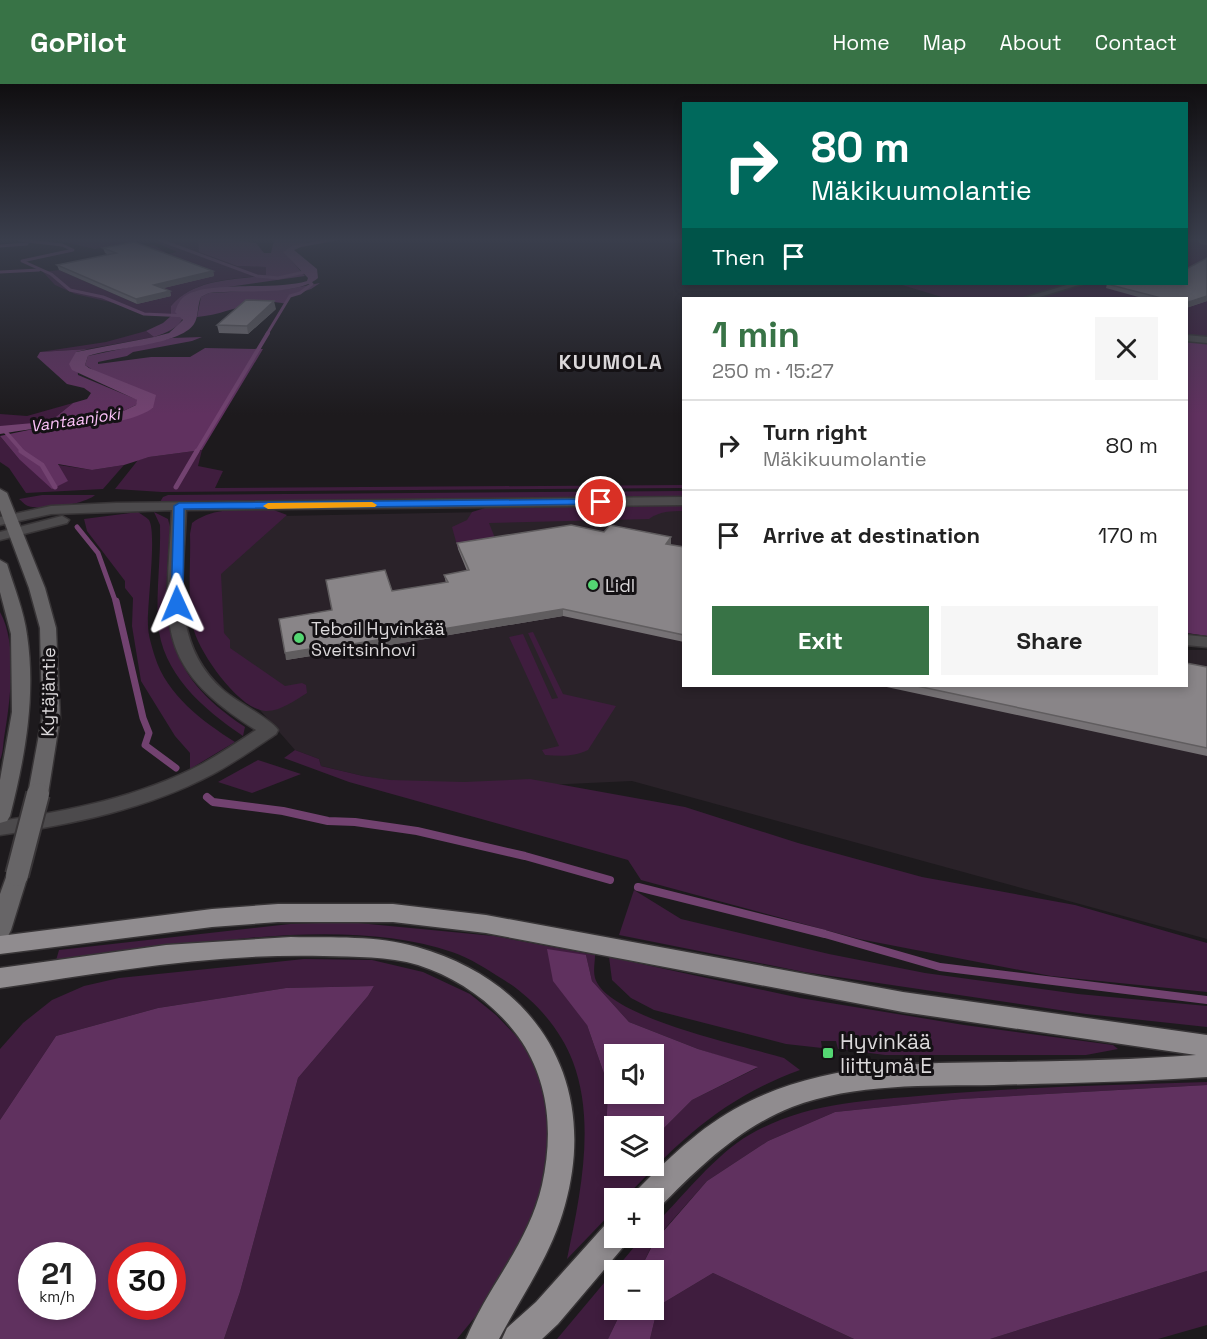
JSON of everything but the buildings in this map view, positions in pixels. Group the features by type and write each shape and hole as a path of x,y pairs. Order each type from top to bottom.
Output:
{"highway":[{"path":"0,945 223,917 332,912 393,913 486,924 903,1002 1207,1046"},
{"path":"0,978 243,946 314,946 382,949 419,957 462,974 496,996 525,1025 548,1063 561,1101 562,1141 556,1186 538,1243 482,1339"},
{"path":"659,1188 686,1160 727,1128 759,1109 800,1093 857,1079 1207,1065"},
{"path":"518,1339 547,1313 604,1247"}],"street":[{"path":"1188,338 1207,340"},
{"name":"Kytäjäntie","path":"0,493 7,527 37,588 48,628 51,718 38,794 0,930"},
{"path":"7,527 64,519 89,509 682,501"},
{"path":"0,828 78,815 143,797 207,768 269,730 235,710 206,684 193,668 183,648 178,627 176,580 179,506"},
{"name":"Kytäjäntie","path":"0,564 19,634 21,712 14,764 2,808"},
{"path":"1188,640 1207,642"}],"shaded area":[{"path":"95,299 125,299 137,304 159,299 179,299 171,306 171,316 145,315"},
{"path":"179,299 191,299 184,316 177,326 154,337 146,331 163,323 171,316 171,306"},
{"path":"201,299 289,299 286,304 263,302 197,317"},
{"path":"1188,299 1207,299 1207,339 1188,336"},
{"path":"146,331 154,337 88,349 40,352 106,342"},
{"path":"202,337 133,352 127,356 98,362 98,364 151,357 190,357 205,348 263,349 202,450 149,457 124,465 92,470 58,464 68,481 52,489 19,459 0,436 38,428 90,426 153,408 85,365 88,356 172,338"},
{"path":"1188,339 1207,342 1207,636 1188,633"},
{"path":"88,349 76,352 78,375 138,400 136,405 119,413 52,420 73,403 87,399 91,393 84,388 67,384 37,357 40,352"},
{"path":"73,403 52,420 17,427 0,426 0,414 27,416"},
{"path":"0,436 19,459 92,470 124,465 103,489 26,493 9,468 0,462"},
{"path":"202,450 198,466 223,471 215,488 682,485 682,488 162,492 115,489 138,460"},
{"path":"682,491 682,496 160,502 168,495"},
{"path":"42,495 95,495 72,504 41,508 26,505 19,499"},
{"path":"682,505 682,511 661,513 649,519 489,523 497,543 458,549 452,527 467,520 472,512 485,508"},
{"path":"682,508 682,687 1188,687 1188,650 1207,650 1207,939 632,781 441,790 321,766 319,759 295,750 230,676 211,573 281,516"},
{"path":"271,509 287,515 221,574 224,633 230,640 230,648 285,686 302,683 306,685 307,693 282,708 265,711 254,708 232,690 211,664 196,637 190,604 190,534 192,523 210,514 230,510"},
{"path":"138,512 149,520 151,527 148,629 155,657 168,683 187,706 235,742 190,769 190,753 175,736 141,681 132,626 133,598 125,588 125,581 87,531 84,519"},
{"path":"154,512 168,519 170,527 168,616 173,641 182,664 196,685 217,706 245,727 243,736 199,702 167,658 158,622 160,525"},
{"path":"0,612 9,640 11,674 0,760"},
{"path":"533,632 563,694 616,706 588,750 562,756 545,755 542,750 559,746 509,637 523,634 552,699 558,698 528,633"},
{"path":"295,750 319,759 321,766 390,780 464,782 530,779 685,807 798,843 922,877 1075,905 1207,943 1207,992 1051,976 859,939 641,880 628,860 349,782 284,758"},
{"path":"258,760 301,774 252,793 218,782"},
{"path":"634,890 681,919 829,954 925,973 1078,994 1207,1006 1207,1027 1086,1014 804,972 619,935"},
{"path":"348,922 494,936 595,955 595,978 605,992 624,1006 679,1028 784,1058 800,1070 773,1081 725,1108 684,1139 664,1158 664,1128 692,1100 757,1068 698,1049 629,1022 592,981 586,955 587,1025 604,1074 604,1104 607,1104 607,1116 604,1116 604,1176 646,1176 635,1188 604,1188 604,1220 567,1259 584,1160 584,1110 580,1085 568,1050 545,1015 515,987 479,965 452,952 407,941 359,935 308,934 255,937 55,964 59,950 290,924"},
{"path":"547,949 586,955 592,981 629,1022 698,1049 758,1067 692,1100 664,1128 664,1116 607,1116 607,1104 664,1104 664,1044 604,1044 604,1074 587,1025 553,981"},
{"path":"609,957 800,998 964,1025 1113,1045 1118,1049 1086,1055 885,1055 838,1049 836,1041 821,1041 822,1048 786,1044 654,1010 631,998 612,980"},
{"path":"304,959 372,960 423,972 470,994 496,1015 524,1044 540,1076 551,1105 545,1190 498,1289 457,1339 224,1339 240,1292 298,1078 374,986 286,988 158,1008 56,1036 0,1120 0,1049 23,1023 52,1000 84,986 119,978"},
{"path":"374,986 298,1078 240,1292 224,1339 0,1339 0,1120 56,1036 158,1008 286,988"},
{"path":"1207,1082 1207,1085 961,1099 835,1112 768,1141 707,1181 664,1230 664,1215 699,1177 737,1143 771,1124 814,1109 837,1105 882,1099 1034,1088"},
{"path":"1207,1085 1207,1271 990,1339 854,1339 713,1273 664,1302 664,1260 645,1260 651,1248 664,1248 664,1230 707,1181 768,1141 835,1112 961,1099"},
{"path":"633,1248 651,1248 645,1260 623,1260"},
{"path":"1207,1271 1207,1325 1158,1339 990,1339"},
{"path":"713,1273 854,1339 650,1339 655,1320 664,1320 664,1302"},
{"path":"604,1283 604,1320 617,1320 608,1339 557,1339"},
{"path":"617,1320 655,1320 650,1339 608,1339"}],"water":[{"name":"Vantaanjoki","path":"182,299 201,299 196,321 186,331 175,337 145,345 88,356 85,365 156,395 153,408 143,414 120,421 61,425 0,434 0,426 100,417 119,413 136,405 137,400 72,370 69,364 76,352 169,333 183,320 175,312"}],"waterway":[{"path":"107,299 144,314 188,316"},
{"path":"267,334 288,299"},
{"path":"196,453 268,333"},
{"path":"4,430 24,453"},
{"path":"176,487 197,451"},
{"path":"24,453 42,465 55,487"},
{"path":"77,527 98,553 116,603"},
{"path":"116,601 143,718 149,733 145,745 176,768"},
{"path":"207,797 213,802 283,811 328,821 355,822 417,831 525,856 610,880"},
{"path":"638,887 825,934 940,967 1207,1000"}],"slow traffic":[{"path":"268,506 372,505"}],"place":[{"name":"Lidl","path":"593,585"},
{"name":"Teboil Hyvinkää Sveitsinhovi","path":"299,638"},
{"name":"Hyvinkää liittymä E","path":"828,1053"}],"district":[{"name":"KUUMOLA","path":"611,362"}],"route":[{"path":"177,604 179,506 601,502"}]}
